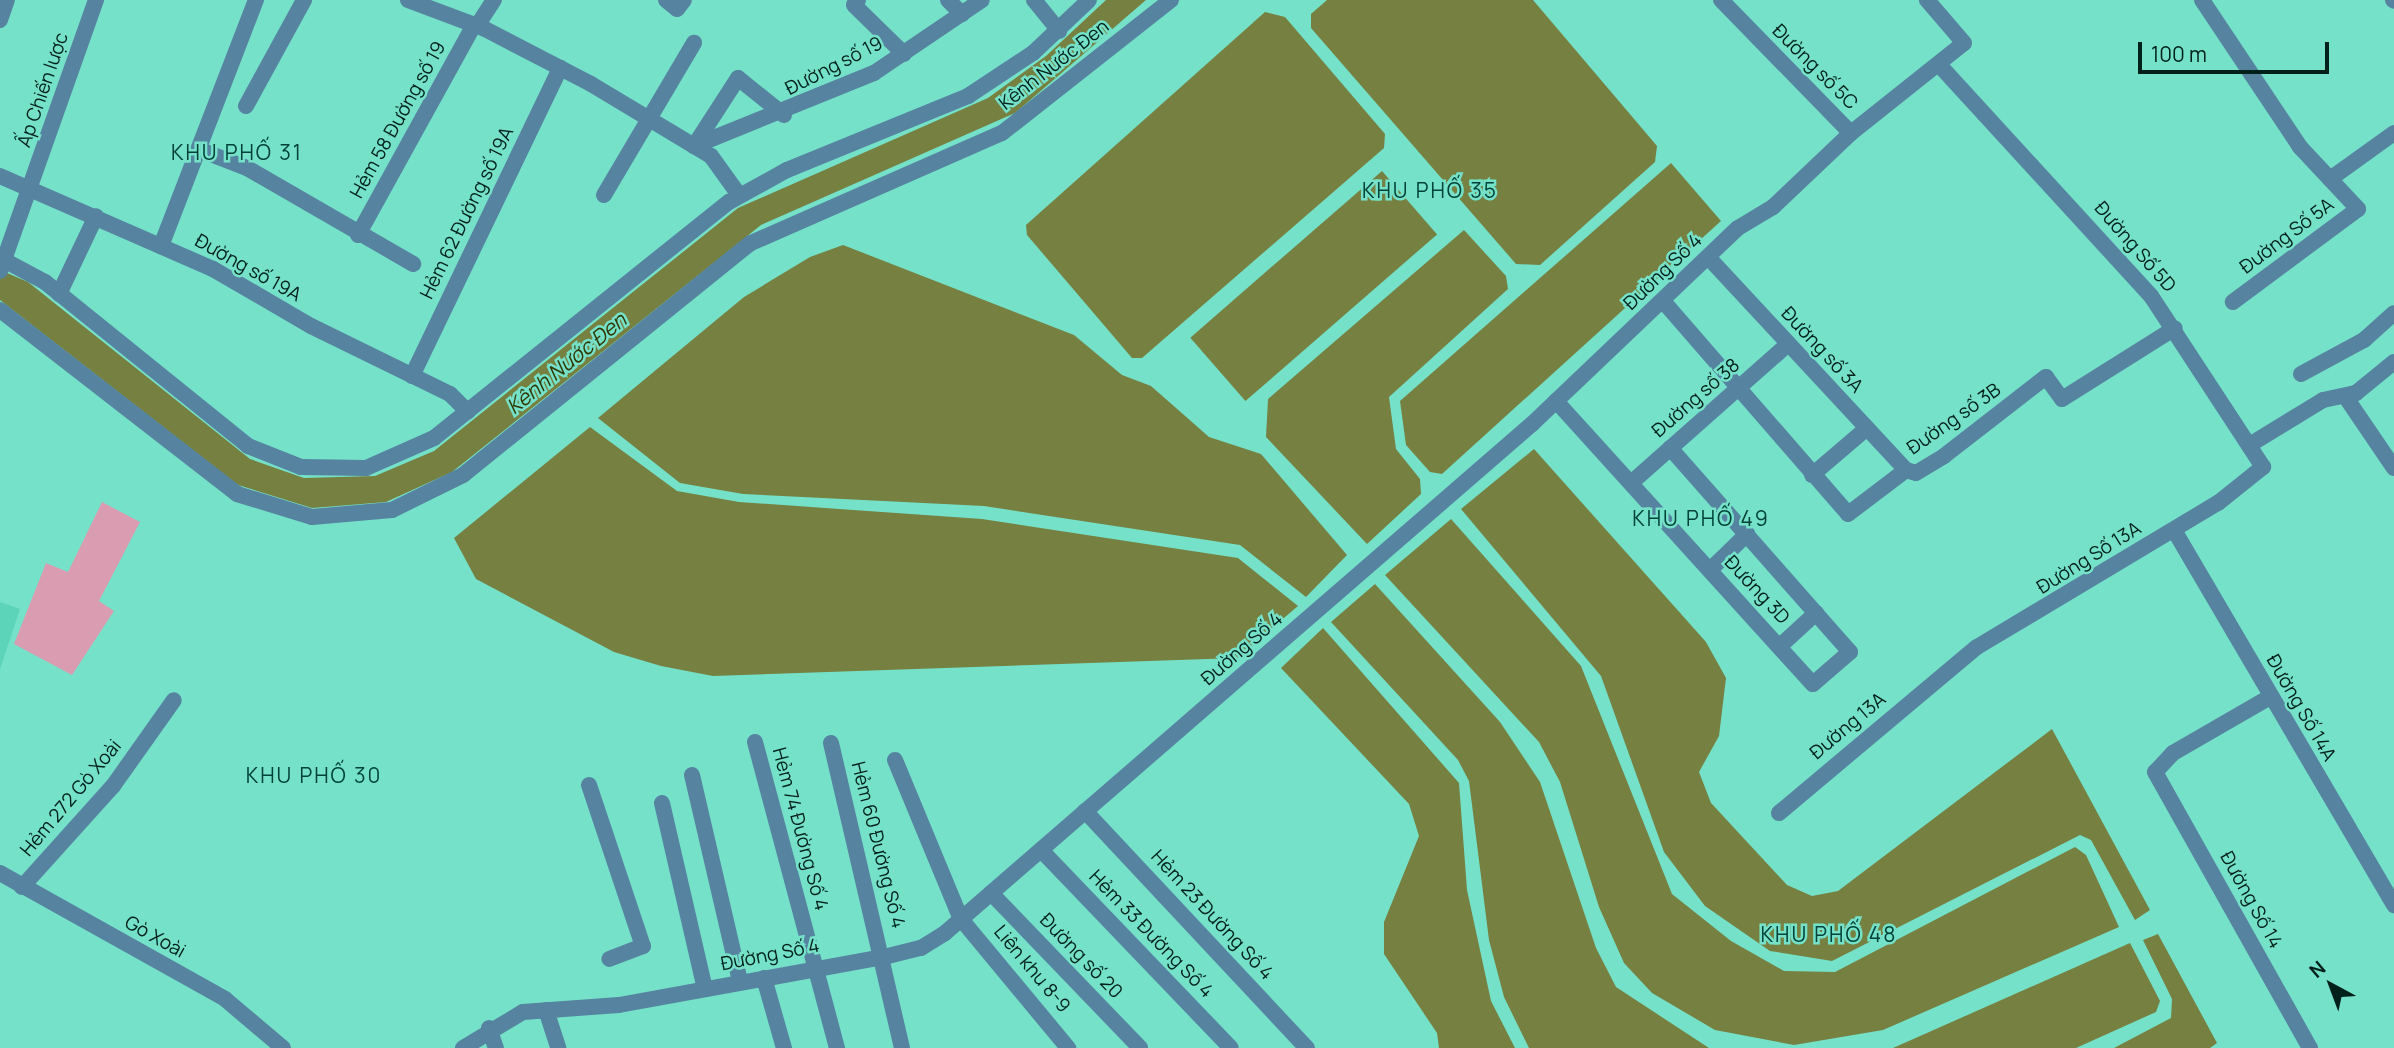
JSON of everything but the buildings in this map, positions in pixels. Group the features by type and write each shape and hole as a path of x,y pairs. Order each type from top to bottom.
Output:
{"street":[{"path":"0,20 7,0"},
{"name":"Ấp Chiến lược","path":"1,264 32,187 96,0"},
{"path":"161,246 203,151 256,0"},
{"path":"246,106 304,0"},
{"path":"408,0 476,25 560,68 711,156 739,195"},
{"name":"Hẻm 58 Đường số 19","path":"358,235 476,25 494,0"},
{"path":"858,0 855,5 904,54"},
{"path":"947,0 962,14"},
{"name":"Đường số 19","path":"694,146 784,115 904,54 982,0"},
{"path":"1034,0 1059,31"},
{"name":"Kênh Nước Đen","path":"1,264 59,294 237,439 288,464 329,470 376,465 422,446 468,412 739,195 968,96 1059,31 1089,0"},
{"name":"Kênh Nước Đen","path":"0,310 237,494 312,517 393,510 463,475 751,243 1002,132 1171,0"},
{"name":"Đường số 5C","path":"1721,0 1851,133"},
{"path":"1927,0 1964,43 1939,65"},
{"name":"Đường Số 5A","path":"2202,0 2300,146 2358,209 2233,302"},
{"path":"604,195 646,118 694,43"},
{"name":"Đường Số 4","path":"463,1048 489,1028 546,1010 705,989 816,967 884,957 921,947 961,919 1556,401 1708,257 1851,133 1939,65"},
{"name":"Đường Số 5D","path":"1939,65 2175,328 2251,444 2263,467 2255,478"},
{"name":"Hẻm 62 Đường số 19A","path":"412,376 560,68"},
{"path":"694,146 738,78 784,115"},
{"path":"2330,179 2394,133"},
{"path":"203,151 247,168 358,235 413,264"},
{"name":"Đường số 19A","path":"0,176 32,187 161,246 450,394 468,412"},
{"path":"59,294 96,216"},
{"name":"Đường số 3A","path":"1708,257 1906,470"},
{"name":"Đường số 3B","path":"1662,302 1848,514 1906,470 1916,473 1944,456 2046,377 2062,399 2175,328"},
{"path":"2301,374 2364,340 2394,313"},
{"name":"Đường số 38","path":"1631,483 1788,344"},
{"path":"2251,444 2323,400 2345,396 2394,362"},
{"path":"2345,396 2394,468"},
{"name":"Đường 3D","path":"1556,401 1814,684 1850,652 1816,612"},
{"path":"1812,475 1867,428"},
{"path":"1670,448 1816,612 1780,646"},
{"name":"Đường Số 13A","path":"1945,673 1977,647 2174,530 2255,478"},
{"name":"Đường Số 14A","path":"2174,530 2394,905"},
{"path":"1710,570 1747,534"},
{"name":"Đường 13A","path":"1779,813 1945,673"},
{"name":"Đường Số 14","path":"2270,697 2173,753 2155,772 2310,1048"},
{"name":"Hẻm 272 Gò Xoài","path":"22,887 113,786 174,700"},
{"name":"Hẻm 74 Đường Số 4","path":"755,741 837,1048"},
{"name":"Hẻm 60 Đường Số 4","path":"831,743 884,957 902,1048"},
{"name":"Liên khu 8-9","path":"895,760 961,919 1068,1048"},
{"path":"692,775 740,982"},
{"path":"589,785 643,946 609,959"},
{"path":"662,803 705,989"},
{"name":"Hẻm 23 Đường Số 4","path":"1086,811 1307,1048"},
{"name":"Hẻm 33 Đường Số 4","path":"1041,850 1231,1048"},
{"name":"Gò Xoài","path":"0,873 225,999 283,1048"},
{"name":"Đường số 20","path":"991,893 1140,1048"},
{"path":"764,978 784,1048"},
{"path":"546,1010 558,1048"},
{"path":"489,1028 496,1048"}],"shaded area":[{"path":"102,502 140,522 99,601 114,611 72,675 14,644 46,563 68,572"},
{"path":"0,602 20,609 0,669"}],"water":[{"path":"1106,0 1146,0 1015,113 761,225 452,472 386,502 312,508 238,485 0,300 0,270 28,282 250,459 304,478 375,476 434,451 738,208 988,98 1046,56"},
{"path":"1327,0 1533,0 1657,146 1655,162 1540,265 1516,264 1311,28 1311,14"},
{"path":"1265,12 1285,17 1385,134 1384,148 1142,358 1132,358 1027,235 1026,225"},
{"path":"1671,163 1721,221 1442,474 1430,472 1406,445 1400,401"},
{"path":"1382,171 1437,234 1245,401 1190,338"},
{"path":"1464,230 1506,276 1508,289 1389,397 1396,449 1420,479 1421,494 1367,544 1266,437 1268,399"},
{"path":"843,245 1074,335 1122,375 1151,386 1209,437 1261,454 1347,555 1306,597 1240,545 984,506 743,494 680,483 598,418 744,297 810,257"},
{"path":"590,427 677,491 739,502 982,519 1238,558 1298,606 1237,658 713,676 661,666 614,652 476,579 454,538"},
{"path":"1534,449 1706,642 1726,678 1719,736 1699,772 1711,803 1787,885 1812,896 1838,891 2052,729 2150,910 2135,920 2091,840 2080,835 1832,961 1770,951 1705,906 1664,852 1601,676 1461,509"},
{"path":"1451,519 1581,666 1672,894 1731,941 1784,971 1835,972 2075,847 2086,855 2119,927 1883,1030 1794,1045 1715,1030 1652,993 1624,963 1599,907 1560,782 1539,742 1385,575"},
{"path":"1375,584 1500,722 1540,782 1596,948 1616,987 1709,1048 1529,1048 1504,997 1489,940 1469,781 1458,760 1331,622"},
{"path":"1323,628 1459,783 1467,890 1491,1001 1515,1048 1439,1048 1437,1033 1384,954 1384,922 1419,836 1409,804 1281,668"},
{"path":"2158,934 2217,1043 2210,1048 2114,1048 2171,1018 2172,999 2143,940"},
{"path":"2130,943 2160,1001 2156,1012 2076,1048 1893,1048"}],"district":[{"name":"KHU PHỐ 31","path":"237,152"},
{"name":"KHU PHỐ 35","path":"1430,190"},
{"name":"KHU PHỐ 49","path":"1701,518"},
{"name":"KHU PHỐ 30","path":"314,775"},
{"name":"KHU PHỐ 48","path":"1829,934"}]}
